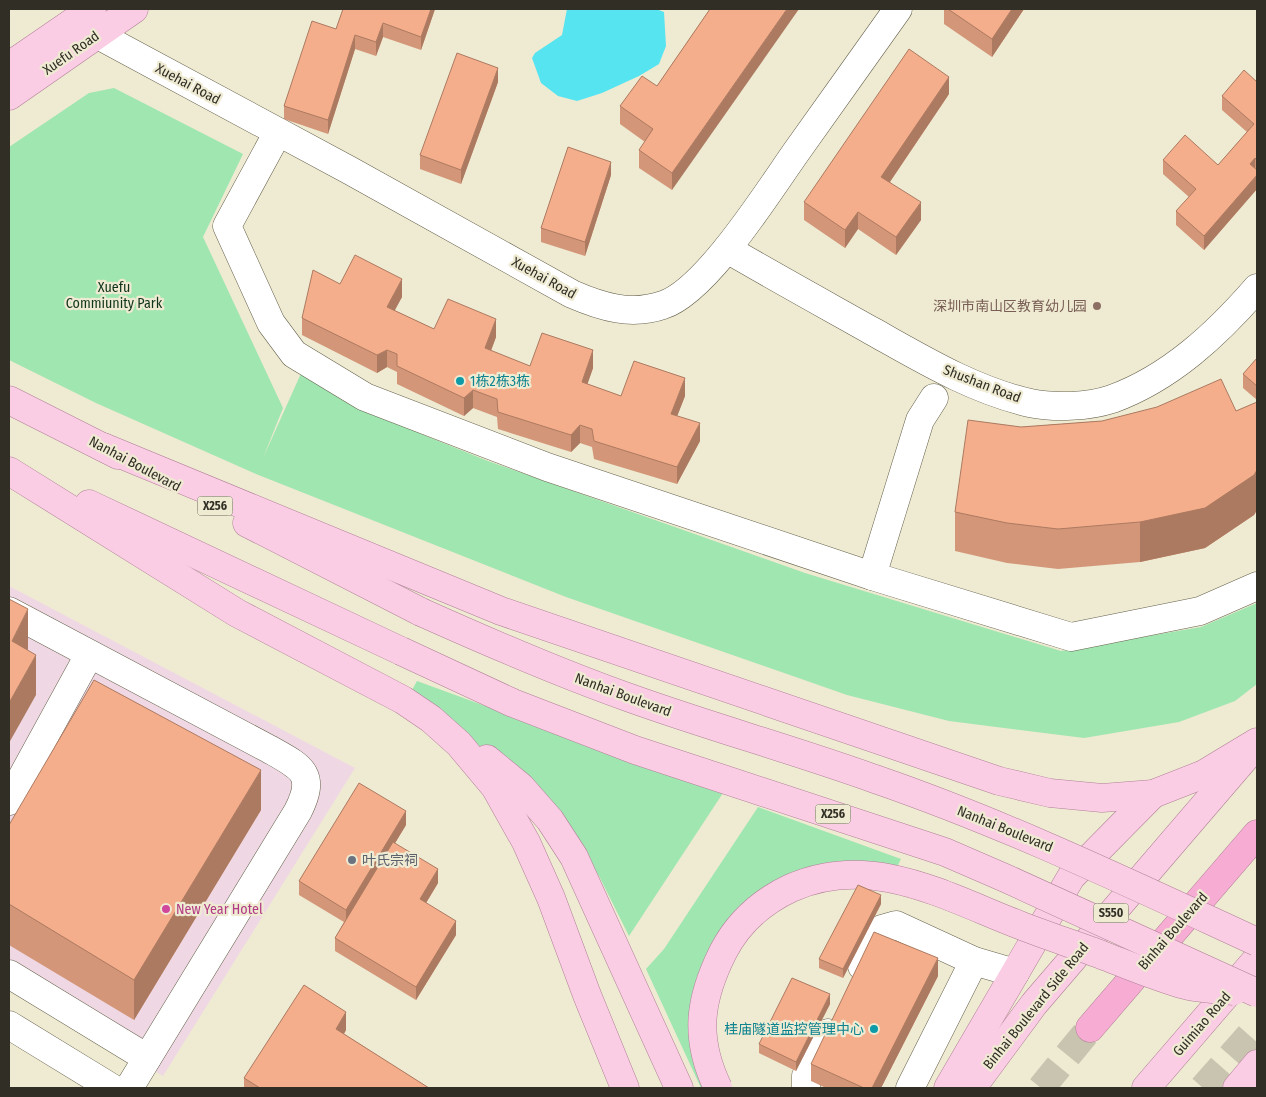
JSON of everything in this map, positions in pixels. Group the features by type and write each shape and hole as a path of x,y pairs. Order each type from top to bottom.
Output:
{"highway":[{"name":"Binhai Boulevard","path":"1090,1028 1257,834"}],"main road":[{"name":"Xuefu Road","path":"9,66 95,22 134,9"},
{"name":"Xuefu Road","path":"9,96 95,22"},
{"name":"Nanhai Boulevard","path":"9,400 103,446 339,572 518,656 629,698 875,779 957,809 1058,850 1257,942"},
{"path":"103,446 501,611 999,781 1050,793 1102,798 1153,794 1204,774 1257,742"},
{"name":"X256","path":"9,466 513,703 635,750 945,852 1257,994"},
{"path":"9,471 237,614 375,684 431,719 483,756 521,787 550,820 574,857 679,1088"},
{"path":"431,719 459,744 495,787 539,868 625,1088"},
{"name":"Binhai Boulevard Side Road","path":"972,1088 1034,1004 1257,742"},
{"path":"948,1088 1071,877 1153,794"},
{"path":"718,1088 710,1071 701,1023 706,991 716,966 728,942 744,920 778,894 823,876 850,875 907,881 1179,984 1257,994"},
{"name":"Guimiao Road","path":"1146,1088 1257,959"},
{"path":"1236,1088 1257,1064"}],"street":[{"name":"Xuehai Road","path":"95,22 278,132 572,294 617,310 641,311 665,305 690,288 727,250 898,9"},
{"path":"278,132 227,226 271,323 294,354 365,397 497,449 872,576 1071,636 1200,612 1257,586"},
{"name":"Shushan Road","path":"727,250 927,362 995,392 1031,403 1071,406 1110,400 1150,382 1190,354 1255,296"},
{"path":"872,576 920,420 934,398"},
{"path":"9,612 296,764 305,774 308,784 298,811 129,1088"},
{"path":"9,801 89,655"},
{"path":"806,1088 806,1076 882,929 896,925 974,961 1015,973"},
{"path":"910,1088 974,961"},
{"path":"9,974 147,1058"},
{"path":"9,1024 112,1088"}],"shaded area":[{"path":"9,586 355,768 163,1076 9,979"}],"green space":[{"name":"Xuefu Commiunity Park","path":"114,88 243,154 203,237 283,408 263,458 303,369 421,434 488,461 805,573 1061,651 1201,627 1257,603 1257,684 1235,701 1179,722 1084,738 949,721 847,695 566,597 256,474 96,403 9,360 9,147 89,93"},
{"path":"417,681 723,793 629,936 599,876 554,810 407,699"},
{"path":"758,807 901,859 897,867 804,872 693,993 689,1041 704,1088 701,1088 646,969 664,949"}],"water":[{"path":"567,9 656,9 664,12 666,46 659,64 639,76 602,93 577,101 558,96 541,83 532,58 535,53 562,35"}],"building":[{"path":"343,9 431,9 421,37 383,23 376,42 355,35 328,120 284,106 312,21 336,29"},
{"path":"710,9 787,9 672,173 639,150 653,129 620,106 642,76 657,86"},
{"path":"948,9 1012,9 992,39"},
{"path":"909,49 949,77 881,177 921,202 896,237 858,212 845,230 804,202"},
{"path":"457,53 498,68 461,170 420,155"},
{"path":"1244,70 1257,82 1257,161 1255,158 1250,164 1257,170 1257,175 1204,236 1176,211 1196,189 1163,160 1185,135 1218,165 1254,124 1222,96"},
{"path":"568,147 611,162 585,242 541,228"},
{"name":"1栋2栋3栋","path":"355,255 402,279 387,307 434,329 448,299 496,319 485,348 530,366 542,333 593,350 582,382 621,396 634,361 685,378 671,414 700,423 677,467 594,441 592,429 580,425 571,435 498,412 497,399 473,390 464,398 397,366 397,354 387,350 377,355 302,318 313,270 340,284"},
{"path":"1257,358 1257,386 1243,374"},
{"path":"1221,379 1236,411 1257,402 1257,470 1254,475 1205,508 1140,522 1058,529 1007,523 955,512 968,420 1021,427 1102,421 1157,407"},
{"path":"9,599 28,609 12,641 36,655 9,703"},
{"path":"94,680 261,770 134,980 9,904 9,825"},
{"name":"叶氏宗祠","path":"359,783 406,811 346,910 299,881"},
{"path":"393,842 438,869 420,899 456,921 416,987 335,938"},
{"path":"858,885 881,895 843,969 819,959"},
{"name":"桂庙隧道监控管理中心","path":"874,932 938,958 872,1088 864,1088 811,1064"},
{"path":"792,978 830,994 796,1062 759,1044"},
{"path":"304,985 346,1012 336,1029 429,1088 260,1088 244,1078"}],"tunnel":[{"path":"1203,1088 1257,1027"},
{"path":"1041,1088 1090,1028"}],"place":[{"name":"深圳市南山区教育幼儿园","path":"1097,306"},
{"name":"1栋2栋3栋","path":"460,381"},
{"name":"叶氏宗祠","path":"352,860"},
{"name":"New Year Hotel","path":"166,909"},
{"name":"桂庙隧道监控管理中心","path":"874,1029"}]}
